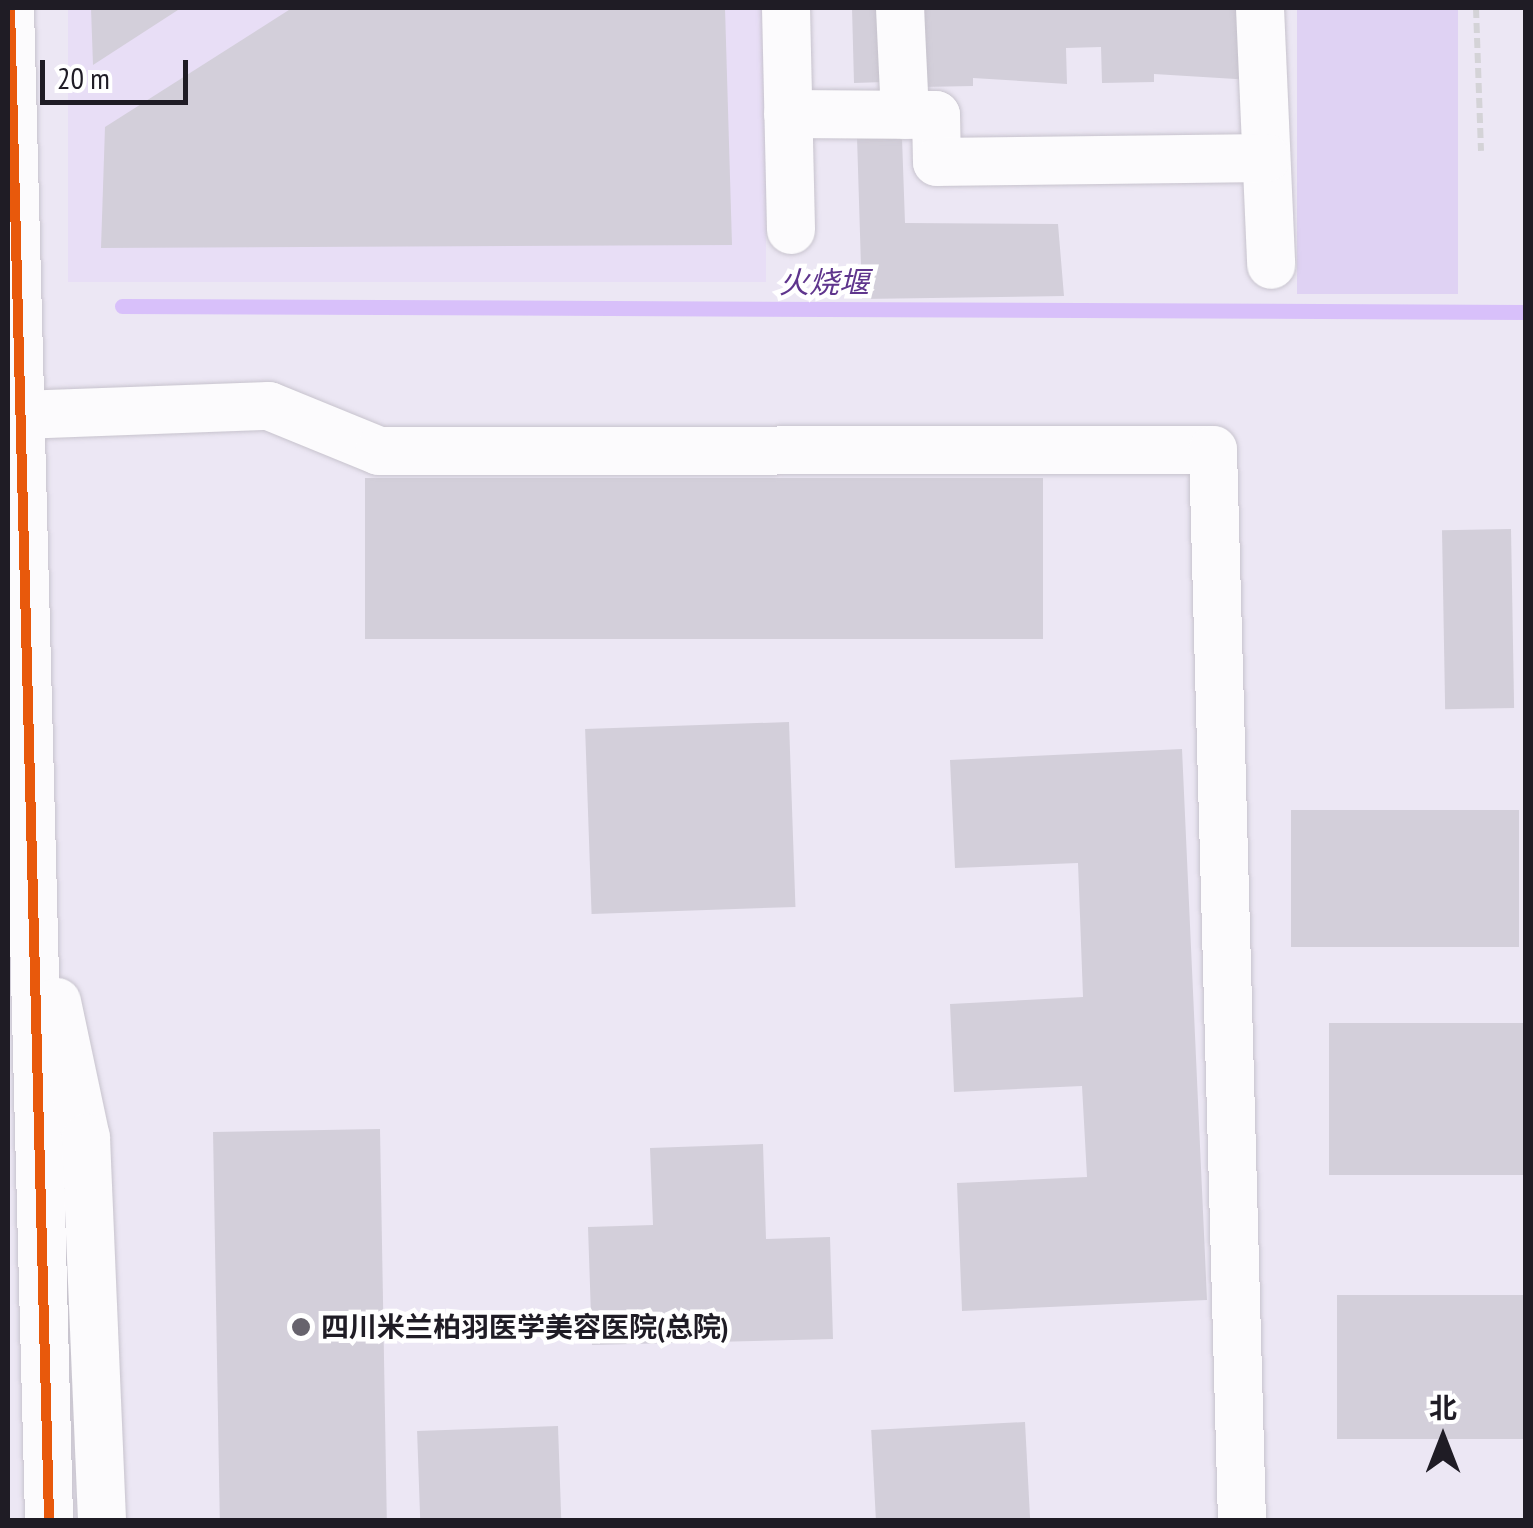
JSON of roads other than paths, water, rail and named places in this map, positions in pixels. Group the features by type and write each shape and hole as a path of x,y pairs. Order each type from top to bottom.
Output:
{"street":[{"path":"10,8 49,1520"},
{"path":"786,8 791,230"},
{"path":"900,8 904,115"},
{"path":"1260,8 1271,264"},
{"path":"788,114 936,115 937,162 1266,158"},
{"path":"20,415 269,406 380,452 1213,450 1242,1520"},
{"path":"32,890 86,1138 102,1520"}],"waterway":[{"name":"火烧堰","path":"122,306 1526,312"}],"place":[{"name":"四川米兰柏羽医学美容医院(总院)","path":"301,1327"}]}
